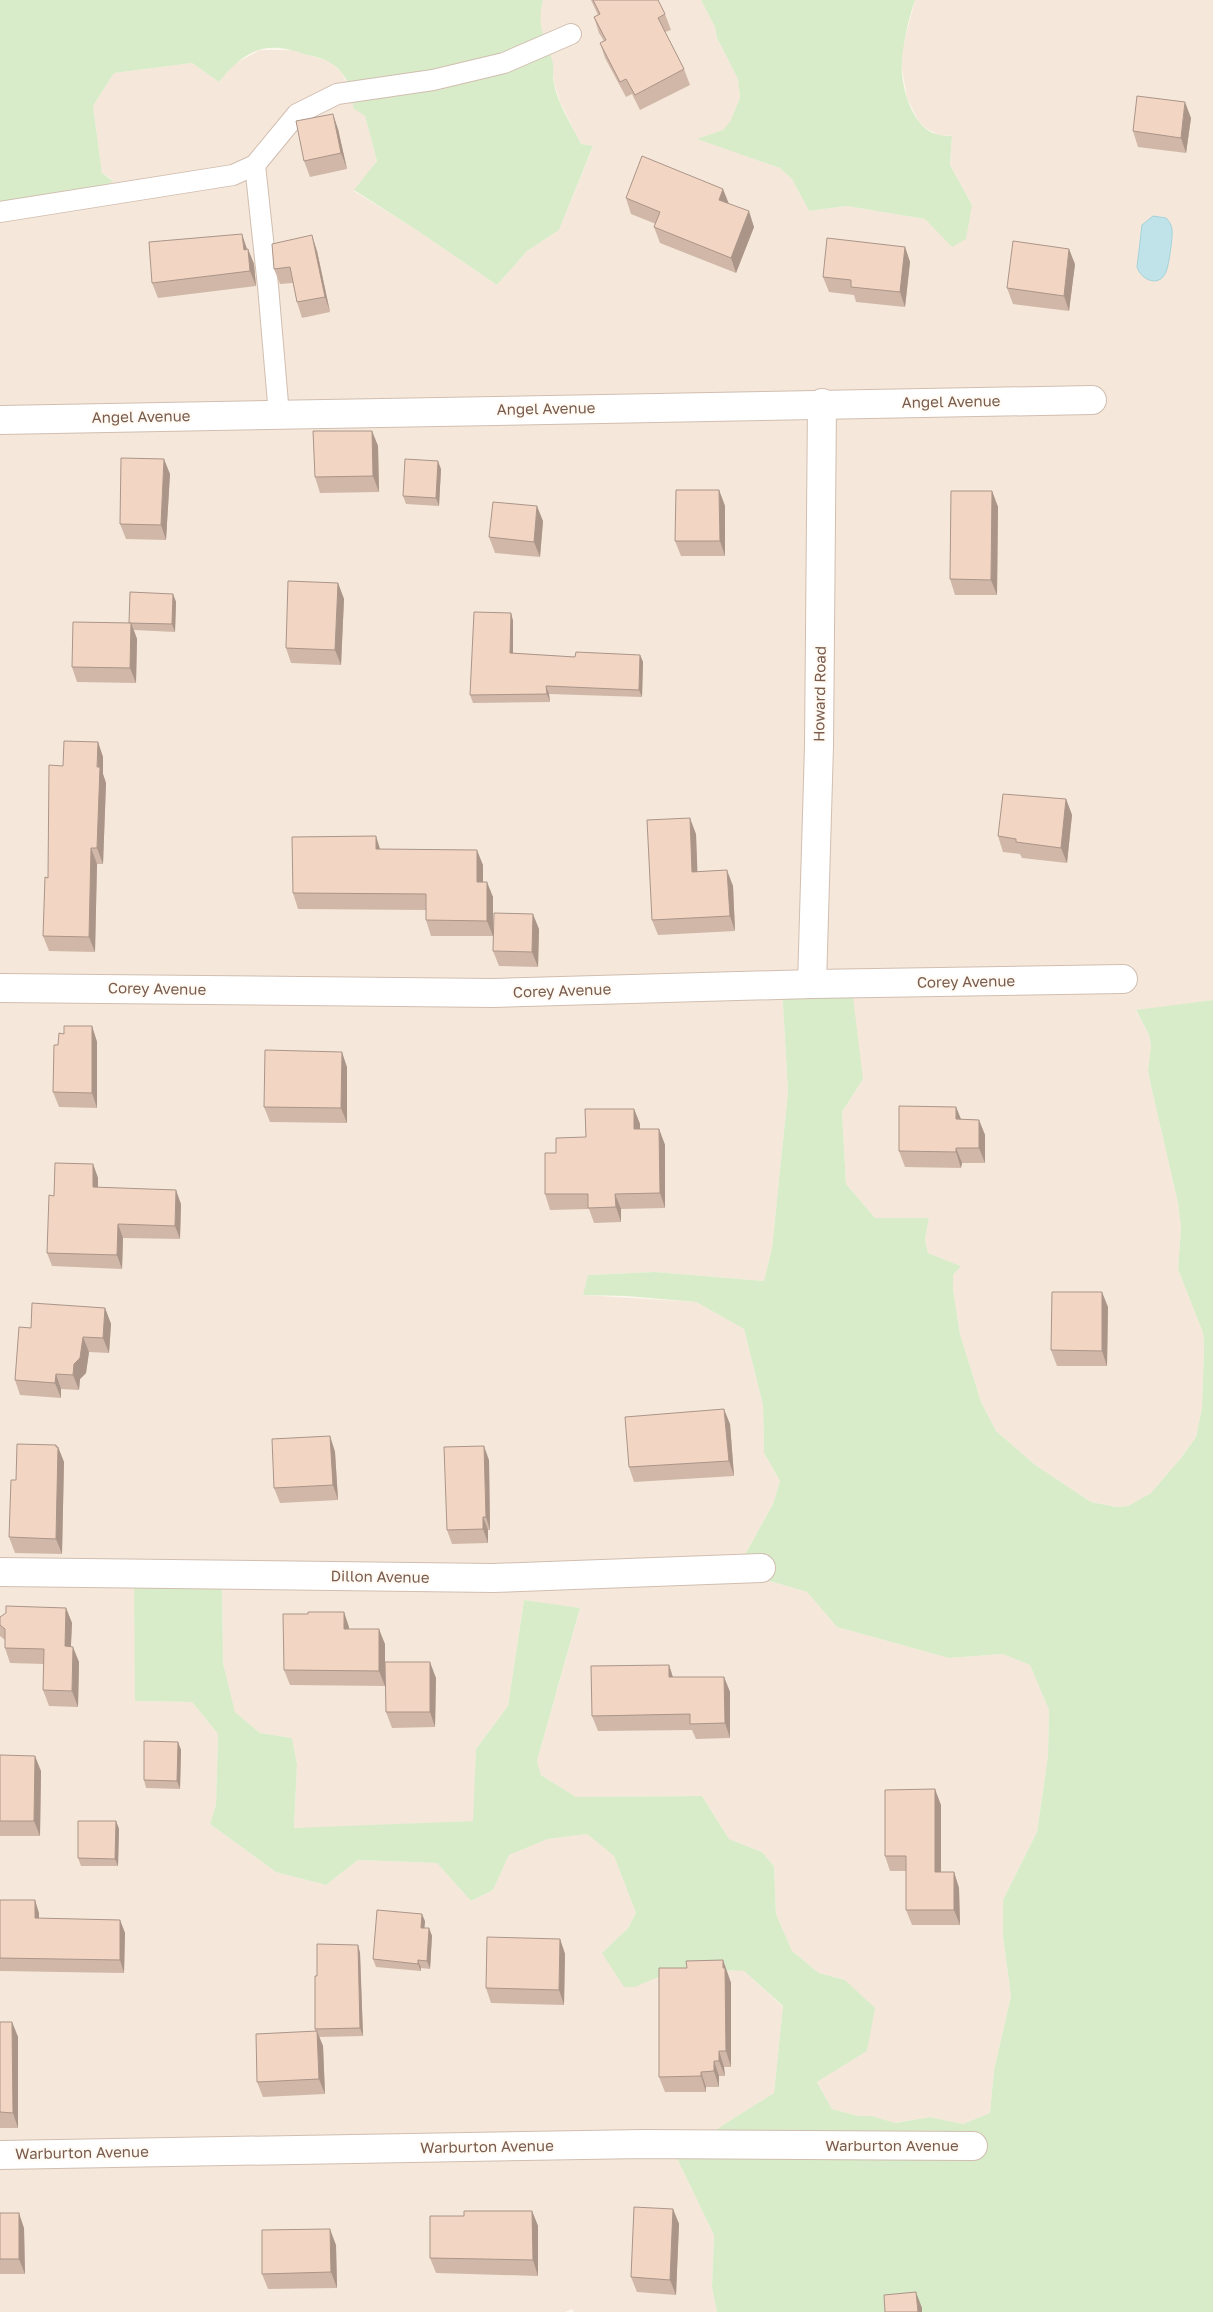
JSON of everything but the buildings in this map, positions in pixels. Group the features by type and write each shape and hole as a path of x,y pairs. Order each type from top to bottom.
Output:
{"street":[{"name":"Angel Avenue","path":"0,420 822,403 1092,400"},
{"name":"Howard Road","path":"812,984 819,746 822,403"},
{"name":"Corey Avenue","path":"0,988 494,993 812,984 1123,979"},
{"name":"Dillon Avenue","path":"0,1572 493,1578 761,1568"},
{"name":"Warburton Avenue","path":"0,2155 643,2144 973,2146"}],"lane":[{"path":"0,212 234,175 255,165 296,114 337,94 433,80 504,62 571,34"},
{"path":"255,165 279,414"}],"shaded area":[{"path":"543,0 701,0 715,27 717,38 738,79 740,98 730,123 723,130 698,139 780,168 792,179 809,211 847,206 925,219 972,205 950,165 952,136 939,135 927,129 919,122 907,98 901,63 903,46 915,0 1213,0 1213,1000 1136,1011 1149,1035 1151,1045 1148,1070 1178,1203 1181,1228 1178,1269 1203,1333 1202,1408 1196,1437 1151,1493 1128,1506 1117,1507 1091,1502 1034,1464 996,1431 981,1402 960,1334 953,1289 953,1275 961,1266 928,1253 925,1240 929,1218 875,1218 846,1184 842,1112 863,1079 782,988 788,1092 772,1248 764,1281 655,1272 589,1275 583,1295 696,1302 744,1329 763,1405 764,1453 780,1481 773,1504 736,1571 807,1592 837,1627 949,1658 1003,1654 1030,1665 1049,1710 1048,1756 1037,1832 1003,1900 1003,1937 1011,1996 994,2070 990,2113 963,2124 930,2117 894,2123 872,2116 858,2116 832,2109 817,2082 867,2051 845,1980 819,1973 792,1951 776,1914 774,1866 762,1852 729,1839 702,1796 576,1797 541,1775 537,1761 580,1609 524,1600 508,1706 476,1749 474,1821 294,1829 297,1764 292,1738 260,1733 235,1713 223,1663 222,1578 135,1701 192,1702 218,1734 216,1805 210,1824 276,1872 326,1885 358,1860 437,1863 471,1901 493,1890 509,1855 548,1839 587,1834 614,1856 636,1913 628,1928 602,1953 679,1968 744,1971 783,2007 774,2093 693,2144 673,2150 714,2235 712,2287 717,2312 574,2312 572,2309 565,2312 0,2312 0,216 113,180 102,173 93,106 114,73 192,63 219,82 234,64 260,50 292,50 331,62 341,72 354,96 354,108 365,116 377,161 354,191 418,231 497,285 527,251 559,230 593,147 581,144 560,102 554,83 552,63 541,30 539,15"}],"green space":[{"path":"0,0 543,0 540,19 541,27 551,55 556,92 581,144 593,146 559,230 527,251 497,285 354,190 377,161 365,116 353,108 350,89 340,70 320,58 288,49 267,48 255,51 243,58 219,82 192,63 114,73 93,106 102,173 113,181 87,200 0,216"},
{"path":"701,0 915,0 903,54 904,88 910,107 926,129 939,135 952,136 950,165 972,205 966,239 952,247 925,219 847,206 809,211 792,179 780,168 697,139 723,130 730,122 740,98 738,79 717,38 715,27"},
{"path":"782,987 852,989 863,1079 842,1112 846,1184 875,1218 929,1218 925,1240 928,1253 961,1266 953,1275 953,1289 960,1334 981,1402 996,1431 1034,1464 1091,1502 1117,1507 1128,1506 1151,1493 1196,1437 1202,1408 1203,1333 1178,1269 1181,1228 1178,1203 1148,1070 1151,1045 1149,1035 1136,1010 1213,1000 1213,2312 717,2312 712,2287 714,2235 673,2150 693,2144 774,2093 783,2006 744,1971 679,1968 635,1987 624,1987 602,1953 628,1928 636,1913 614,1856 587,1834 548,1839 509,1855 493,1890 471,1901 437,1863 358,1860 326,1885 276,1872 210,1824 216,1805 218,1734 192,1702 135,1701 134,1581 222,1577 223,1663 235,1712 260,1733 292,1738 297,1764 294,1828 473,1821 476,1749 508,1706 524,1600 580,1608 537,1761 541,1775 576,1797 702,1796 729,1839 762,1852 774,1866 776,1914 792,1951 819,1973 845,1980 875,2008 867,2051 817,2082 832,2109 858,2116 872,2116 895,2123 930,2117 963,2124 990,2113 994,2070 1011,1996 1003,1937 1003,1900 1037,1832 1048,1756 1049,1710 1030,1665 1003,1654 949,1658 837,1627 807,1592 736,1571 773,1504 780,1481 764,1453 763,1405 744,1329 696,1302 626,1296 583,1295 588,1275 655,1272 764,1281 772,1248 788,1092"}],"water":[{"path":"1153,216 1166,218 1172,229 1166,272 1163,277 1155,281 1142,276 1137,267 1142,225"}]}
